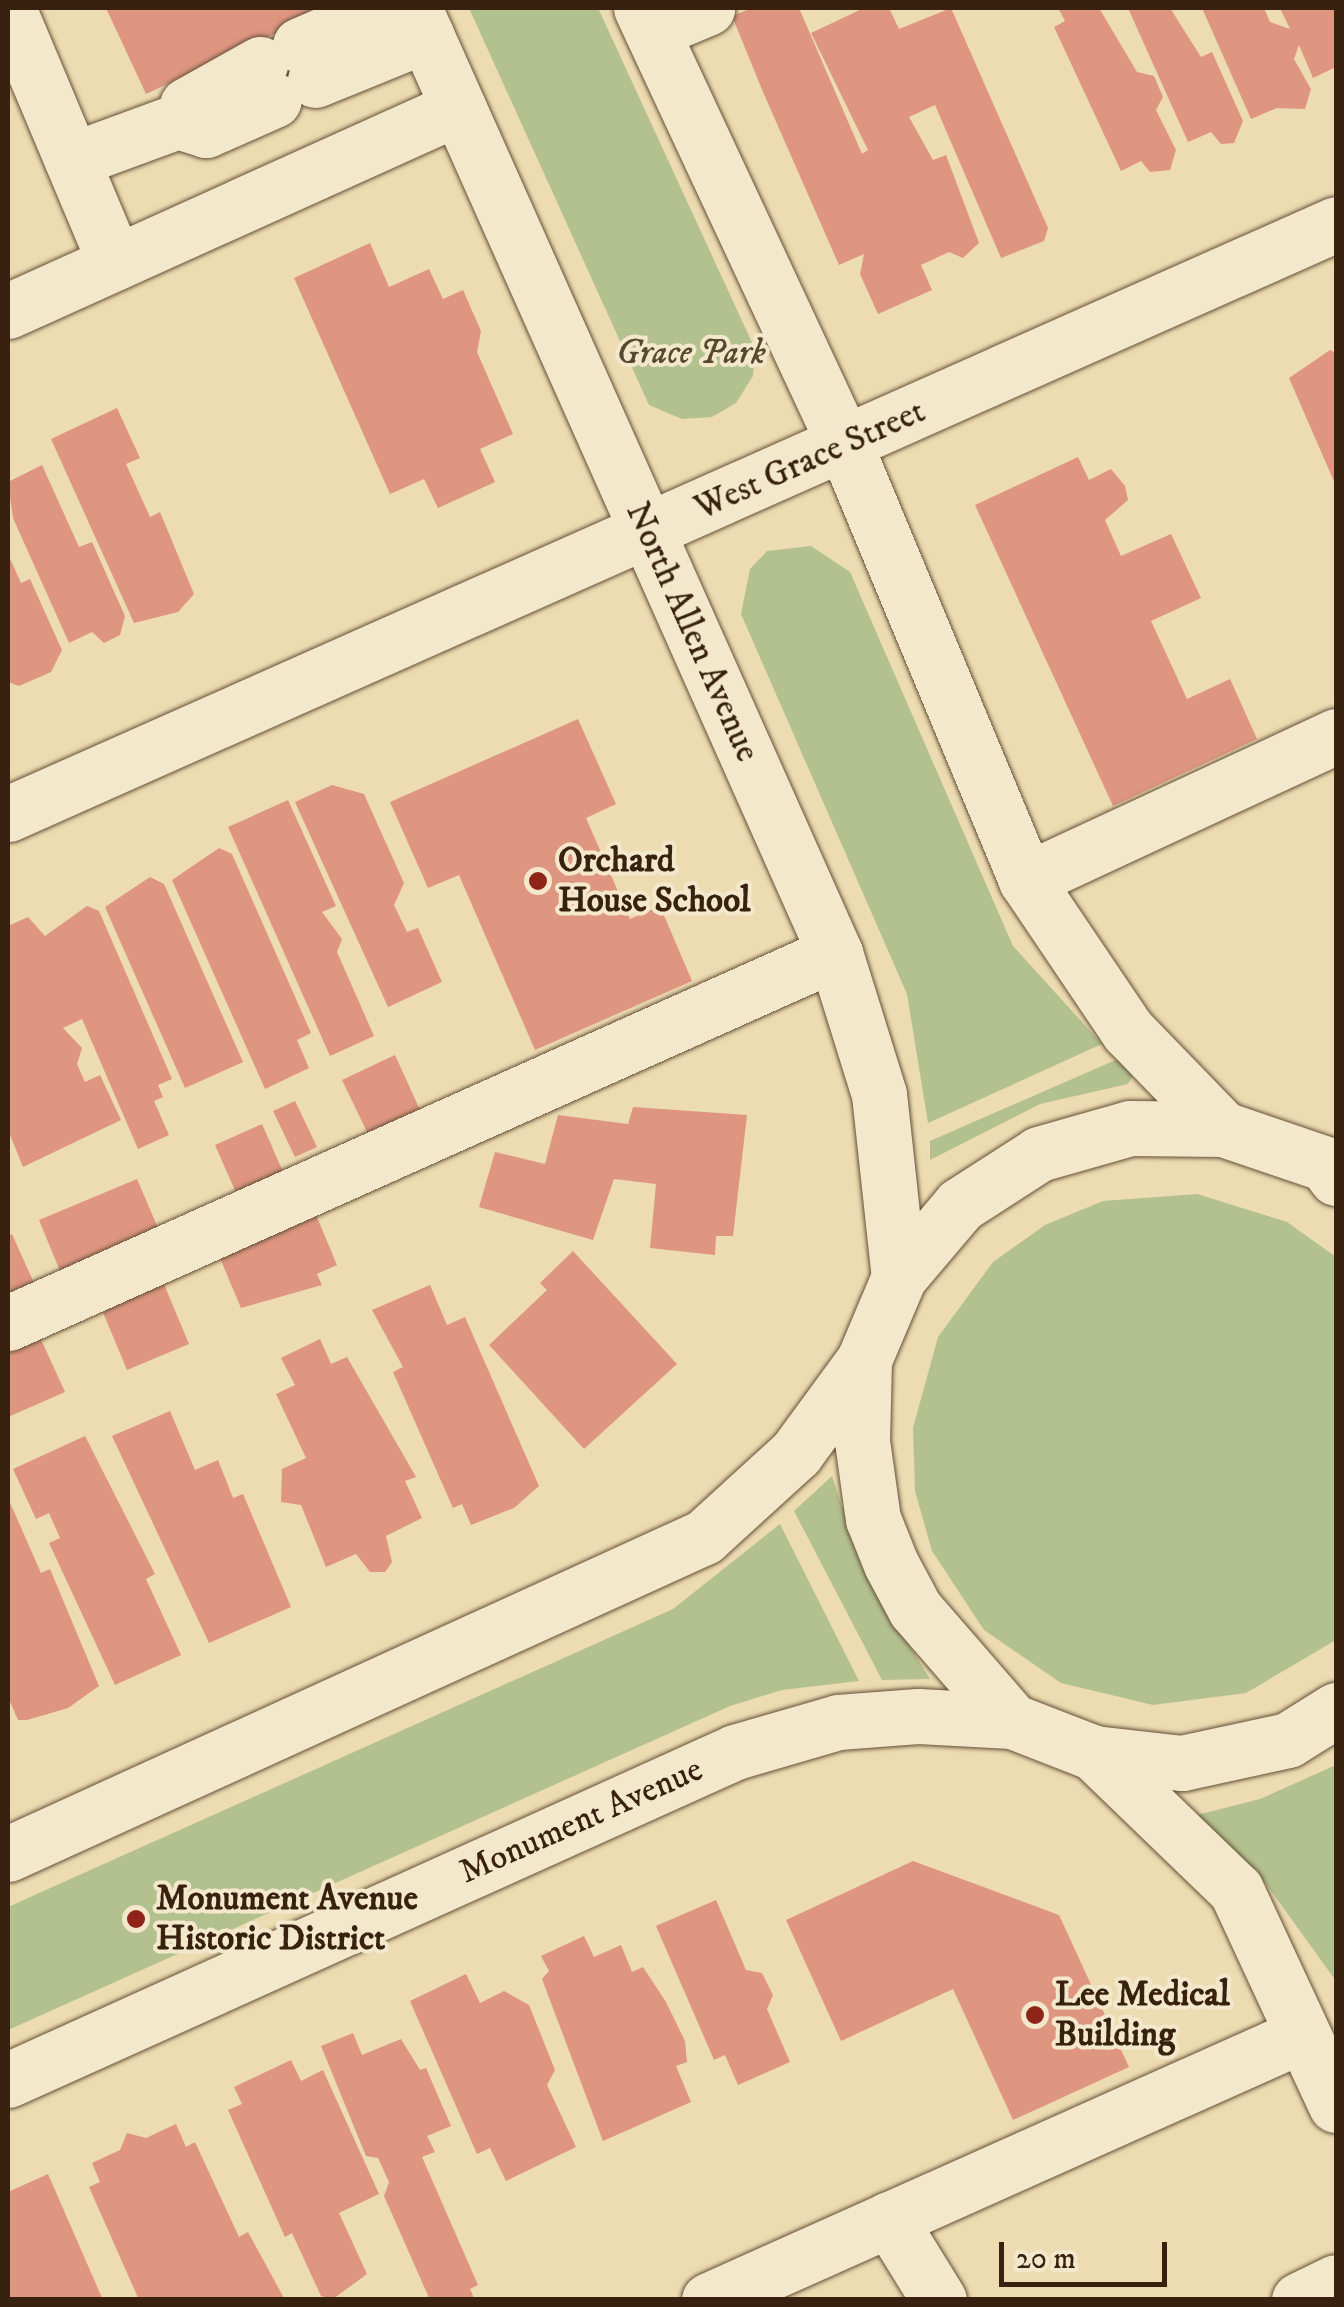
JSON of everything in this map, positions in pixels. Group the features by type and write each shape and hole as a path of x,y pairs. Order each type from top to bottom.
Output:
{"street":[{"path":"8,8 115,262"},
{"path":"706,8 647,19 845,445 1026,880 1128,1030 1223,1128"},
{"path":"72,160 178,121 206,130 288,73 409,17"},
{"name":"North Allen Avenue","path":"409,17 458,108 835,953 879,1094 899,1277"},
{"path":"8,311 458,108"},
{"name":"West Grace Street","path":"8,814 1336,224"},
{"path":"1026,880 1336,736"},
{"path":"8,1323 835,953"},
{"path":"8,1854 704,1537 796,1452 864,1360 899,1277 960,1205 1039,1154 1130,1128 1223,1128 1333,1169"},
{"path":"864,1360 862,1441 873,1520 891,1564 915,1609 1012,1720 1094,1754 1182,1763 1288,1740 1336,1710"},
{"name":"Monument Avenue","path":"8,2080 734,1752 838,1722 918,1716 1012,1720"},
{"path":"1094,1754 1236,1890 1336,2105"},
{"path":"709,2300 1302,2035"},
{"path":"890,2219 939,2300"},
{"path":"1299,2300 1336,2282"}],"green space":[{"name":"Grace Park","path":"469,8 598,8 755,349 753,376 736,403 712,417 682,419 649,405"},
{"path":"811,546 850,572 1013,946 1102,1044 928,1123 907,994 741,614 750,569 767,551"},
{"path":"1118,1059 1134,1074 1128,1084 1040,1104 930,1160 930,1141"},
{"path":"1197,1194 1287,1222 1336,1257 1336,1640 1246,1693 1153,1705 1061,1683 984,1630 932,1551 915,1491 913,1428 938,1337 993,1262 1045,1225 1103,1201"},
{"path":"832,1476 862,1568 930,1679 882,1680 794,1511"},
{"path":"780,1524 859,1681 782,1690 730,1706 8,2030 8,1907 673,1609"},
{"path":"1336,1765 1336,1981 1266,1884 1197,1815 1260,1799"}],"building":[{"path":"106,8 330,8 146,94"},
{"path":"752,8 799,8 862,154 868,150 811,33 864,8 889,8 899,29 951,8 1048,228 1044,241 1001,258 935,105 909,117 933,160 946,155 979,243 963,258 949,252 921,265 932,290 878,314 860,274 864,254 839,265 763,92 732,16"},
{"path":"1058,8 1099,8 1137,72 1154,76 1163,97 1156,110 1176,150 1170,170 1150,172 1141,161 1121,171 1054,27 1065,21"},
{"path":"1128,8 1170,8 1201,57 1212,52 1243,121 1234,143 1221,144 1211,132 1188,142"},
{"path":"1202,8 1264,8 1270,22 1290,29 1280,8 1336,8 1336,67 1313,78 1299,45 1294,59 1311,89 1305,109 1277,108 1251,119"},
{"path":"370,243 389,287 429,269 443,299 463,290 481,331 477,352 513,434 480,449 495,482 438,508 424,479 390,494 294,278"},
{"path":"1330,350 1336,353 1336,486 1289,378"},
{"path":"117,408 140,458 126,464 150,517 160,512 194,594 178,612 134,623 51,439"},
{"path":"1078,457 1089,480 1111,469 1125,486 1128,500 1105,520 1121,556 1171,534 1201,598 1151,621 1187,699 1230,679 1257,739 1113,806 975,505"},
{"path":"42,465 79,547 92,542 125,616 120,635 104,643 92,632 69,643 13,518 8,482"},
{"path":"8,554 21,583 30,579 62,650 51,672 19,686 8,682"},
{"name":"Orchard House School","path":"578,719 616,804 586,818 630,919 660,906 692,981 535,1050 459,875 428,888 390,802"},
{"path":"332,785 364,794 404,883 394,905 407,932 418,928 442,982 388,1007 295,802"},
{"path":"288,800 336,906 322,912 342,939 337,952 374,1036 330,1056 228,827"},
{"path":"219,848 232,854 311,1033 297,1040 309,1068 265,1089 172,880"},
{"path":"150,877 164,884 243,1062 185,1088 105,907"},
{"path":"87,906 99,911 172,1079 158,1085 163,1097 154,1101 169,1135 138,1149 82,1019 63,1028 82,1048 77,1064 85,1082 100,1075 121,1120 23,1167 8,1130 8,926 28,917 45,936"},
{"path":"395,1055 420,1110 368,1134 342,1080"},
{"path":"295,1101 317,1147 295,1157 273,1111"},
{"path":"633,1107 747,1115 733,1236 716,1236 715,1255 650,1248 656,1184 614,1179 593,1240 479,1207 495,1152 545,1164 558,1115 628,1124"},
{"path":"262,1124 284,1174 237,1195 215,1145"},
{"path":"137,1179 158,1228 60,1271 39,1220"},
{"path":"314,1210 337,1265 317,1274 322,1285 241,1308 217,1251"},
{"path":"12,1234 34,1283 8,1296 8,1236"},
{"path":"573,1251 677,1364 584,1449 489,1345 547,1290 540,1283"},
{"path":"161,1277 189,1344 127,1370 99,1303"},
{"path":"430,1285 447,1325 465,1317 539,1486 514,1508 471,1525 462,1504 453,1508 393,1372 403,1367 372,1310"},
{"path":"39,1335 65,1392 8,1417 8,1349"},
{"path":"320,1339 331,1364 347,1357 416,1477 405,1481 422,1518 386,1536 392,1562 385,1572 370,1572 356,1554 326,1567 301,1505 281,1502 282,1469 306,1458 276,1394 295,1385 281,1358"},
{"path":"170,1411 195,1470 218,1460 233,1498 243,1494 291,1607 209,1643 112,1436"},
{"path":"85,1436 155,1574 146,1579 181,1655 115,1685 49,1543 60,1538 49,1513 36,1519 13,1469"},
{"path":"8,1498 41,1573 50,1569 99,1686 68,1708 27,1720 18,1720 8,1697"},
{"name":"Lee Medical Building","path":"913,1861 1059,1915 1129,2067 1013,2120 953,1989 841,2041 786,1920"},
{"path":"716,1900 746,1970 762,1973 773,1995 767,2009 790,2062 738,2085 725,2055 714,2060 656,1926"},
{"path":"584,1936 594,1957 621,1945 632,1972 643,1967 666,2002 685,2041 687,2062 676,2066 691,2102 603,2141 542,1979 549,1971 541,1956"},
{"path":"466,1974 480,2003 504,1991 529,2005 555,2070 547,2085 576,2147 506,2181 490,2148 477,2154 410,2001"},
{"path":"353,2033 362,2055 401,2039 420,2070 426,2068 451,2126 427,2136 435,2152 422,2157 478,2285 470,2289 475,2300 430,2300 384,2196 389,2182 378,2158 366,2156 321,2046"},
{"path":"291,2060 301,2081 323,2070 379,2194 339,2213 367,2274 333,2299 321,2296 292,2233 285,2237 228,2110 242,2104 234,2087"},
{"path":"176,2124 186,2147 195,2142 239,2237 248,2232 285,2300 139,2300 89,2187 100,2182 92,2163 120,2150 127,2133 146,2138"},
{"path":"48,2174 103,2300 8,2300 8,2192"}],"place":[{"name":"Orchard House School","path":"538,881"},
{"name":"Monument Avenue Historic District","path":"136,1919"},
{"name":"Lee Medical Building","path":"1035,2015"}]}
